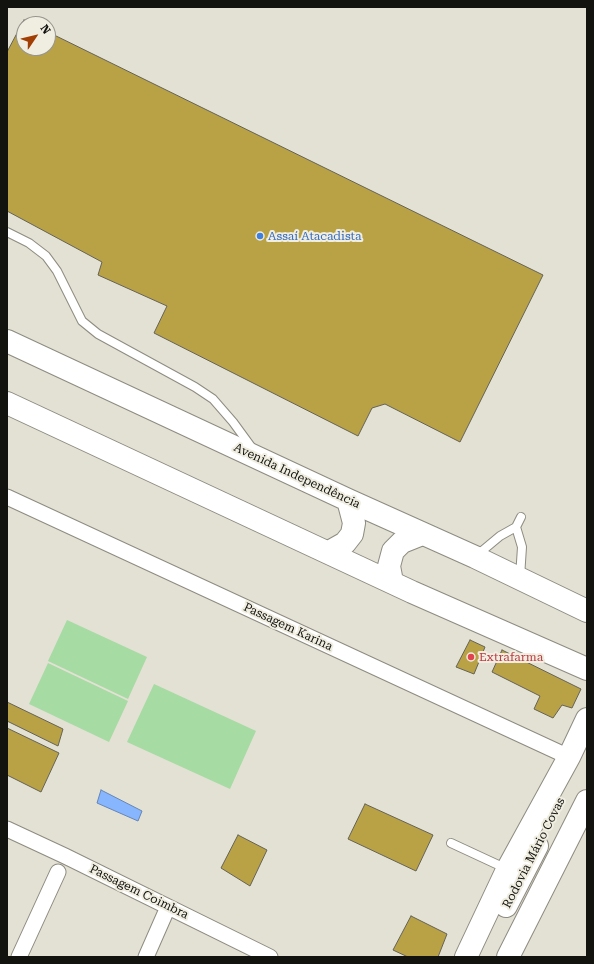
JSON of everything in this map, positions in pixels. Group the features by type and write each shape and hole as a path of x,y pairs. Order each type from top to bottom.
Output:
{"main road":[{"name":"Avenida Independência","path":"7,341 586,609"},
{"path":"7,402 412,592 583,669"},
{"path":"329,552 345,543 352,534 354,523 348,500"},
{"path":"392,582 389,566 393,551 402,542 422,534"},
{"path":"466,957 507,870 578,752 587,718"},
{"name":"Rodovia Mário Covas","path":"480,957 578,752"},
{"name":"Rodovia Mário Covas","path":"508,957 587,801"},
{"path":"522,957 587,835"}],"street":[{"name":"Passagem Karina","path":"7,497 578,752"},
{"name":"Passagem Coimbra","path":"7,830 65,856 270,957"},
{"path":"19,957 58,872"},
{"path":"146,957 168,907"}],"lane":[{"path":"7,232 29,243 46,256 56,271 82,321 98,334 195,387 212,399 233,422 259,458"},
{"path":"475,557 500,536 516,527 521,517"},
{"path":"516,527 522,547 520,579"},
{"path":"450,843 507,870"}],"green space":[{"path":"67,620 147,657 128,699 48,661"},
{"path":"48,663 128,701 109,742 29,704"},
{"path":"154,684 256,731 230,789 127,742"}],"water":[{"path":"101,790 142,811 138,821 97,803"}],"building":[{"name":"Assaí Atacadista","path":"16,35 16,56 56,56 56,36 543,275 460,442 385,404 372,408 358,436 154,333 167,306 98,275 102,262 7,211 7,52"},
{"name":"Extrafarma","path":"470,640 485,647 474,674 456,667"},
{"path":"502,650 581,689 572,708 562,705 553,718 534,709 540,696 492,672"},
{"path":"7,702 63,729 58,746 7,721"},
{"path":"7,728 59,753 41,792 7,775"},
{"path":"365,804 433,835 416,871 348,839"},
{"path":"238,835 267,850 250,886 221,868"},
{"path":"411,916 447,934 438,957 408,957 393,950"}],"place":[{"name":"Assaí Atacadista","path":"260,236"},
{"name":"Extrafarma","path":"471,657"}]}
